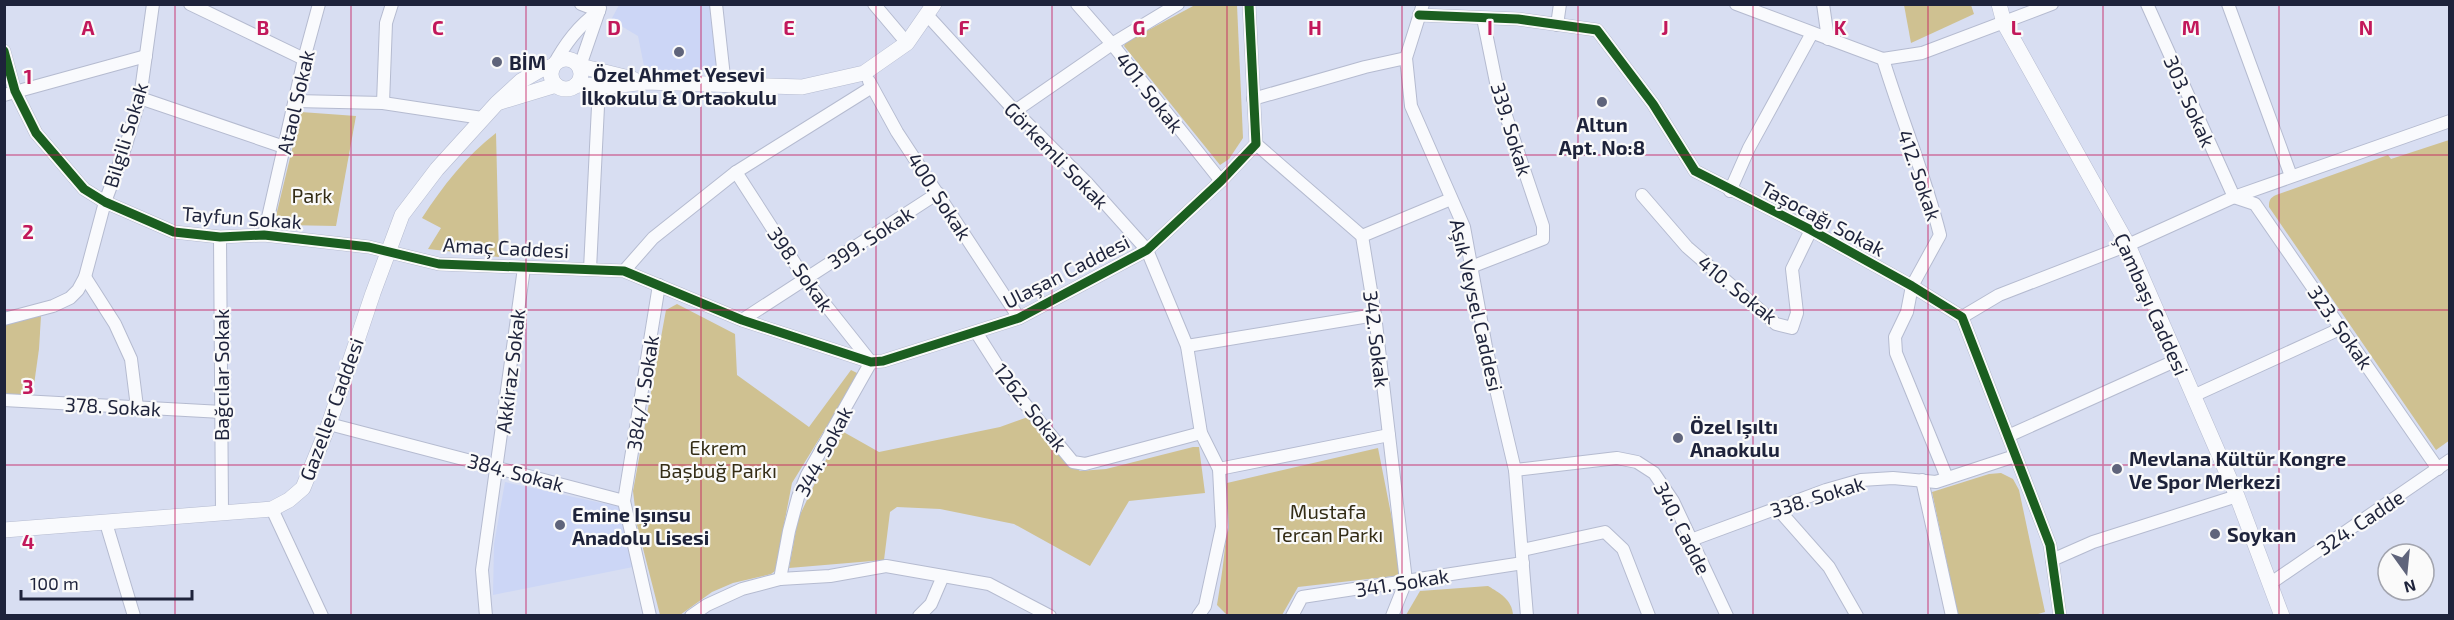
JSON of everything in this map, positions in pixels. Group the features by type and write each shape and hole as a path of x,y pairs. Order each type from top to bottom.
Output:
{"main road":[{"name":"Çambaşı Caddesi","path":"1999,4 2004,23 2128,245 2237,496 2282,615"},
{"path":"576,85 598,86 645,82 802,87 864,73 908,43 931,10"},
{"path":"580,66 581,78 576,85 568,89 556,85 551,76 553,66 566,58 572,59 580,66 645,82"},
{"name":"Gazeller Caddesi","path":"4,530 272,509 303,489 329,424 387,251 402,215 437,169 497,103 521,81 540,69 553,66"},
{"name":"Gazeller Caddesi","path":"497,103 556,85"}],"street":[{"name":"Bilgili Sokak","path":"4,319 62,302 78,290 85,277 105,202 140,98 153,4"},
{"name":"Ataol Sokak","path":"264,235 304,59 319,4"},
{"path":"383,103 386,23 392,4"},
{"path":"581,4 600,8"},
{"path":"716,4 725,86"},
{"path":"874,4 908,43"},
{"name":"401. Sokak","path":"1077,4 1112,44 1221,181"},
{"path":"1015,111 1164,8 1178,4"},
{"path":"1249,4 1256,144 1362,236 1451,199"},
{"path":"1557,25 1560,4"},
{"path":"1736,4 1883,59 1922,53 2052,4"},
{"path":"1823,4 1828,39"},
{"name":"303. Sokak","path":"2147,4 2234,197"},
{"path":"2228,4 2291,176"},
{"path":"196,6 304,59"},
{"path":"553,66 567,42 600,8"},
{"path":"580,66 600,8"},
{"name":"Görkemli Sokak","path":"931,10 1015,111 1087,183 1147,250 1187,346 1201,433 1219,469 1222,527 1205,606 1198,615"},
{"name":"Taşocağı Sokak","path":"1421,10 1597,30 1653,104 1695,171 1811,230 1912,286 1962,317"},
{"name":"Aşık Veysel Caddesi","path":"1421,10 1406,58 1411,106 1464,226 1486,347 1515,470 1527,615"},
{"name":"339. Sokak","path":"1471,267 1543,239 1543,226 1498,92 1483,18"},
{"path":"1730,190 1749,148 1812,33"},
{"name":"Tayfun Sokak","path":"4,51 10,93 36,133 84,189 105,202 174,232 220,237 264,235 387,251"},
{"path":"10,93 146,56"},
{"path":"1253,99 1365,67 1406,58"},
{"name":"412. Sokak","path":"1883,59 1902,123 1931,200 1940,235 1912,286 1907,312 1895,338 1896,353 1947,478"},
{"name":"400. Sokak","path":"864,73 897,132 1019,318"},
{"path":"590,269 598,86"},
{"path":"871,362 742,320 624,271 653,238 736,172 872,87"},
{"path":"140,98 284,147"},
{"path":"295,101 383,103 482,118"},
{"path":"2060,615 2050,545 1962,317 1999,295 2128,245 2234,197 2450,121"},
{"name":"Ulaşan Caddesi","path":"871,362 883,361 1019,318 1147,250 1221,181 1256,144"},
{"name":"398. Sokak","path":"736,172 805,279 871,362"},
{"name":"399. Sokak","path":"742,320 938,193"},
{"name":"410. Sokak","path":"1642,195 1687,247 1776,324 1792,328 1797,313 1792,269 1811,230"},
{"name":"323. Sokak","path":"2234,197 2255,204 2438,469"},
{"name":"342. Sokak","path":"1362,236 1375,315 1406,581"},
{"name":"Bağcılar Sokak","path":"220,237 222,512"},
{"name":"Amaç Caddesi","path":"387,251 439,264 624,271"},
{"name":"Akkiraz Sokak","path":"486,615 482,570 487,519 497,467 524,268"},
{"path":"85,277 116,324 131,359 137,407"},
{"name":"384/1. Sokak","path":"624,501 659,285"},
{"path":"1187,346 1375,315"},
{"path":"2193,396 2342,328"},
{"name":"1262. Sokak","path":"976,332 1011,387 1073,462 1085,464 1201,433"},
{"path":"2008,436 2177,360"},
{"name":"344. Sokak","path":"780,579 789,531 798,497 807,475 871,362"},
{"name":"378. Sokak","path":"4,400 222,412"},
{"name":"384. Sokak","path":"329,424 624,501"},
{"path":"1219,469 1389,435"},
{"name":"338. Sokak","path":"1691,540 1826,490 1861,480 1893,478 1936,482 2015,456"},
{"name":"340. Cadde","path":"1515,470 1617,458 1637,462 1654,473 1673,501 1727,615"},
{"name":"324. Cadde","path":"2271,584 2450,460"},
{"path":"1922,480 1952,615"},
{"path":"2052,560 2093,542 2237,496"},
{"path":"624,501 650,615"},
{"path":"1777,508 1829,567 1857,615"},
{"path":"272,509 322,615"},
{"path":"106,523 134,615"},
{"name":"341. Sokak","path":"1292,615 1302,597 1406,581 1522,557 1605,532 1623,549 1649,615"},
{"path":"691,615 742,589 780,579 830,576 886,566 989,584 1050,615"},
{"path":"919,615 931,604 943,576"},
{"path":"1392,615 1406,581"}],"shaded area":[{"name":"Özel Ahmet Yesevi İlkokulu & Ortaokulu","path":"619,5 711,5 718,69 685,73 645,71 638,36 611,20"},
{"name":"Emine Işınsu Anadolu Lisesi","path":"505,482 620,507 633,567 493,595 494,544"}],"green space":[{"path":"1195,5 1237,5 1243,138 1229,159 1220,165 1124,46 1126,42"},
{"path":"1904,5 1971,5 1974,14 1911,43"},
{"name":"Park","path":"301,112 356,116 336,226 284,225 276,216"},
{"path":"496,133 499,257 428,249 441,228 422,218 456,172"},
{"path":"2449,140 2450,440 2436,450 2269,205 2272,197 2276,195 2388,155 2391,159"},
{"name":"Ekrem Başbuğ Parkı","path":"677,304 735,334 737,375 809,427 851,370 859,374 792,483 775,571 733,583 712,592 680,615 660,615 637,525 633,491 666,310"},
{"path":"41,316 32,399 5,397 6,322"},
{"path":"1028,417 1065,460 1080,471 1106,469 1199,447 1205,493 1129,501 1090,566 1014,524 940,509 897,507 890,512 884,560 789,568 798,519 840,430 879,452 1000,427"},
{"name":"Mustafa Tercan Parkı","path":"1378,448 1403,575 1298,587 1282,615 1227,615 1217,605 1225,544 1227,483"},
{"path":"2001,473 2013,479 2019,490 2045,612 2031,616 1958,615 1932,492 1989,474"},
{"path":"1488,586 1508,601 1513,615 1406,615 1420,591"}],"cycle path":[{"path":"4,51 15,91 36,133 84,189 105,202 174,232 220,237 264,235 369,247 439,264 624,271 742,320 871,362 883,361 1019,318 1147,250 1221,181 1256,144 1249,4"},
{"path":"1419,15 1518,19 1597,30 1653,104 1695,171 1811,230 1912,286 1962,317 2050,545 2060,616"}],"place":[{"name":"Özel Ahmet Yesevi İlkokulu & Ortaokulu","path":"679,52"},
{"name":"BİM","path":"497,62"},
{"name":"Altun Apt. No:8","path":"1602,102"},
{"name":"Özel Işıltı Anaokulu","path":"1678,438"},
{"name":"Mevlana Kültür Kongre Ve Spor Merkezi","path":"2117,469"},
{"name":"Emine Işınsu Anadolu Lisesi","path":"560,525"},
{"name":"Soykan","path":"2215,534"}]}
